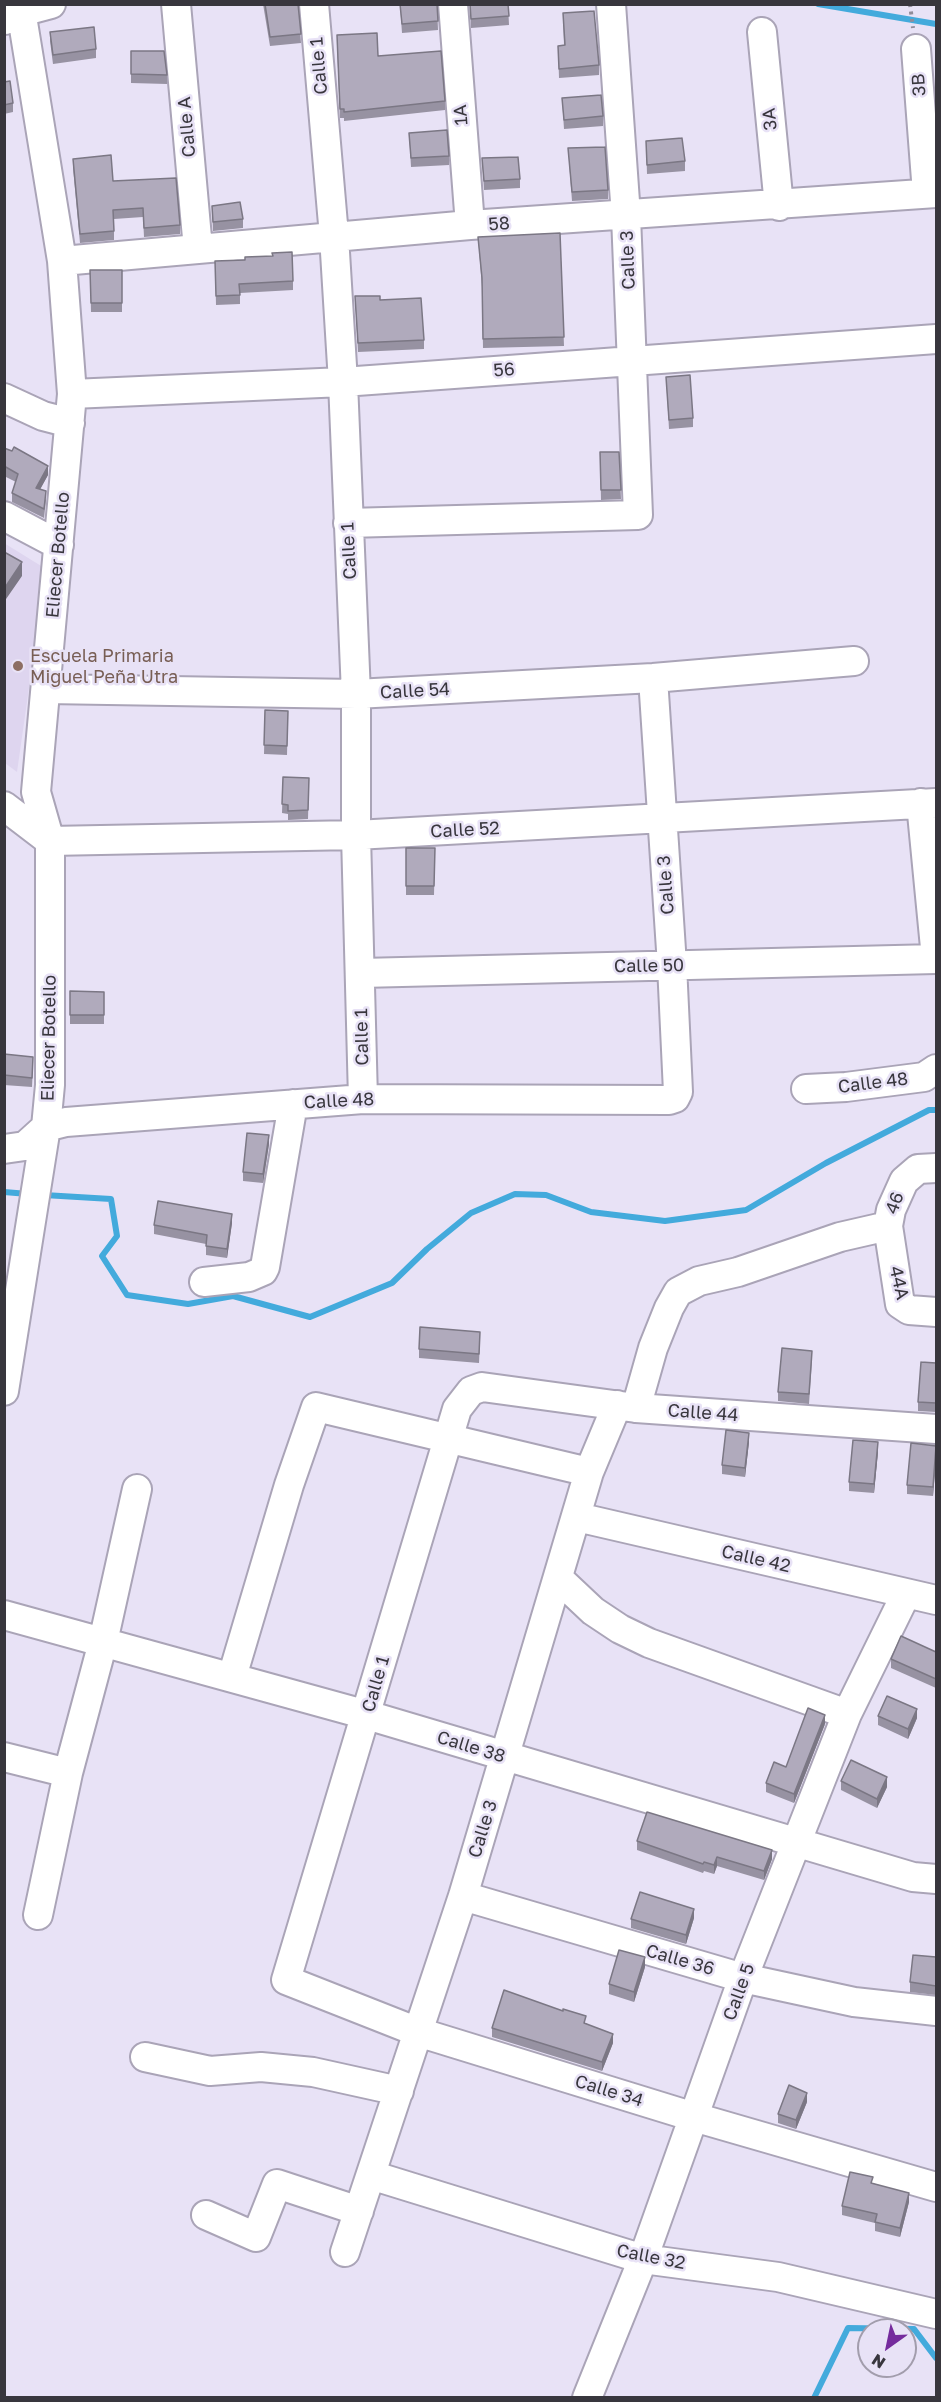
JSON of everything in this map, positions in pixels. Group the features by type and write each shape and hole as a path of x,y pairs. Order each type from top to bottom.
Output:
{"street":[{"path":"15,12 51,4"},
{"name":"Calle A","path":"176,4 198,249"},
{"name":"Calle 1","path":"314,4 334,236 343,381 356,694 356,835 363,1098"},
{"name":"1A","path":"453,4 470,225"},
{"name":"Calle 3","path":"348,523 638,515 626,216 611,4"},
{"name":"Eliecer Botello","path":"4,1391 46,1127 50,1085 50,841 36,792 72,394 62,261 15,12"},
{"name":"3A","path":"762,32 779,206"},
{"name":"3B","path":"916,49 932,193"},
{"name":"58","path":"62,261 470,225 779,206 932,193"},
{"name":"56","path":"72,394 343,381 936,339"},
{"path":"4,398 44,416 70,423"},
{"path":"4,516 59,545"},
{"name":"Calle 54","path":"46,689 356,694 653,678 854,661"},
{"name":"Calle 3","path":"653,678 678,1092"},
{"path":"928,803 936,958"},
{"name":"Calle 52","path":"50,841 356,835 928,803"},
{"path":"7,813 50,841"},
{"name":"Calle 50","path":"361,973 936,958"},
{"name":"Calle 48","path":"806,1089 846,1088 924,1077 936,1069"},
{"name":"Calle 48","path":"4,1149 25,1146 46,1127 66,1122 363,1098 669,1100 675,1098 678,1092"},
{"path":"204,1282 249,1277 263,1271 293,1104"},
{"name":"46","path":"888,1226 891,1210 904,1180 918,1169 936,1168"},
{"name":"Calle 3","path":"345,2252 463,1896 589,1472 627,1407 669,1308 678,1292 699,1281 738,1272 840,1237 888,1226"},
{"name":"44A","path":"888,1226 900,1304 909,1310 936,1312"},
{"name":"Calle 44","path":"471,1391 482,1387 627,1407 936,1429"},
{"name":"Calle 1","path":"286,1980 457,1409 471,1391"},
{"path":"232,1677 289,1485 316,1407 589,1472"},
{"path":"38,1915 68,1773 103,1642 137,1489"},
{"name":"Calle 42","path":"577,1517 936,1600"},
{"path":"559,1579 593,1611 620,1629 649,1642 847,1714"},
{"name":"Calle 5","path":"587,2397 643,2259 743,1978 847,1714 906,1594"},
{"name":"Calle 38","path":"4,1615 367,1715 913,1877 936,1879"},
{"path":"4,1757 68,1773"},
{"name":"Calle 36","path":"463,1896 743,1978 854,2002 936,2011"},
{"name":"Calle 34","path":"286,1980 418,2032 694,2117 936,2187"},
{"path":"145,2057 210,2071 261,2067 312,2072 399,2091"},
{"name":"Calle 32","path":"371,2175 643,2259 778,2277 936,2314"},
{"path":"206,2215 256,2237 277,2184 359,2211"}],"shaded area":[{"name":"Escuela Primaria Miguel Peña Utra","path":"4,543 46,569 17,772 5,763"}],"building":[{"path":"265,4 298,4 301,34 270,37"},
{"path":"400,4 437,4 438,21 402,24"},
{"path":"470,4 508,4 509,16 471,19"},
{"path":"594,11 599,65 559,69 558,46 565,45 563,13"},
{"path":"94,27 96,49 53,55 50,32"},
{"path":"377,33 378,56 441,51 445,101 344,112 344,109 340,109 337,35"},
{"path":"131,51 164,51 167,75 131,74"},
{"path":"10,81 13,103 4,105 4,82"},
{"path":"601,95 603,116 564,120 562,98"},
{"path":"447,130 449,156 411,158 409,133"},
{"path":"682,138 685,161 647,165 646,141"},
{"path":"605,147 608,190 572,192 568,148"},
{"path":"111,155 113,181 176,178 180,225 144,228 143,208 113,210 114,231 80,234 73,159"},
{"path":"518,157 520,179 484,181 482,158"},
{"path":"240,202 243,219 213,222 212,206"},
{"path":"560,233 564,337 483,339 482,278 478,237"},
{"path":"292,252 293,281 239,284 240,295 216,296 215,261 245,260 245,257 273,256 272,253"},
{"path":"90,270 122,270 122,303 91,303"},
{"path":"355,296 380,296 380,300 421,298 424,340 358,343"},
{"path":"690,375 693,418 669,420 666,377"},
{"path":"14,447 48,466 36,488 46,491 44,509 12,493 18,474 4,466 4,448 12,451"},
{"path":"600,452 619,452 621,490 601,490"},
{"path":"6,553 22,562 4,589 4,555"},
{"path":"265,710 288,711 287,746 264,745"},
{"path":"283,777 309,778 308,810 288,811 288,805 282,804"},
{"path":"406,848 435,848 434,886 406,886"},
{"path":"70,991 104,992 104,1015 70,1015"},
{"path":"4,1054 33,1057 32,1078 4,1075"},
{"path":"247,1133 269,1135 263,1174 243,1172"},
{"path":"158,1201 232,1214 227,1249 206,1246 207,1235 154,1225"},
{"path":"420,1327 480,1332 479,1354 419,1349"},
{"path":"782,1348 812,1351 809,1394 778,1392"},
{"path":"921,1362 936,1363 936,1403 918,1402"},
{"path":"726,1430 749,1433 745,1468 722,1465"},
{"path":"853,1440 878,1442 874,1484 849,1482"},
{"path":"911,1443 936,1446 933,1487 907,1485"},
{"path":"901,1636 936,1652 936,1679 891,1659"},
{"path":"887,1696 917,1709 908,1729 878,1716"},
{"path":"808,1708 825,1715 794,1794 766,1783 774,1762 786,1767"},
{"path":"851,1760 887,1777 877,1799 841,1781"},
{"path":"647,1812 772,1850 764,1871 717,1857 714,1865 704,1862 703,1864 637,1841"},
{"path":"640,1892 694,1909 686,1935 631,1919"},
{"path":"619,1950 645,1957 634,1992 609,1984"},
{"path":"913,1955 936,1957 936,1986 910,1982"},
{"path":"504,1990 563,2011 563,2009 586,2016 584,2023 613,2034 602,2062 492,2028"},
{"path":"789,2085 807,2093 796,2120 778,2114"},
{"path":"850,2172 873,2177 871,2183 909,2193 900,2228 875,2222 877,2214 842,2206"}],"waterway":[{"path":"818,4 936,24"},
{"path":"44,1195 111,1199 117,1236 102,1256 127,1295 188,1304 233,1296 310,1317 392,1283 427,1249 471,1213 515,1194 546,1195 591,1212 665,1221 746,1210 826,1163 929,1110 936,1110"},
{"path":"4,1192 28,1194"},
{"path":"814,2398 848,2328 914,2329 936,2358"}],"place":[{"name":"Escuela Primaria Miguel Peña Utra","path":"18,666"}]}
